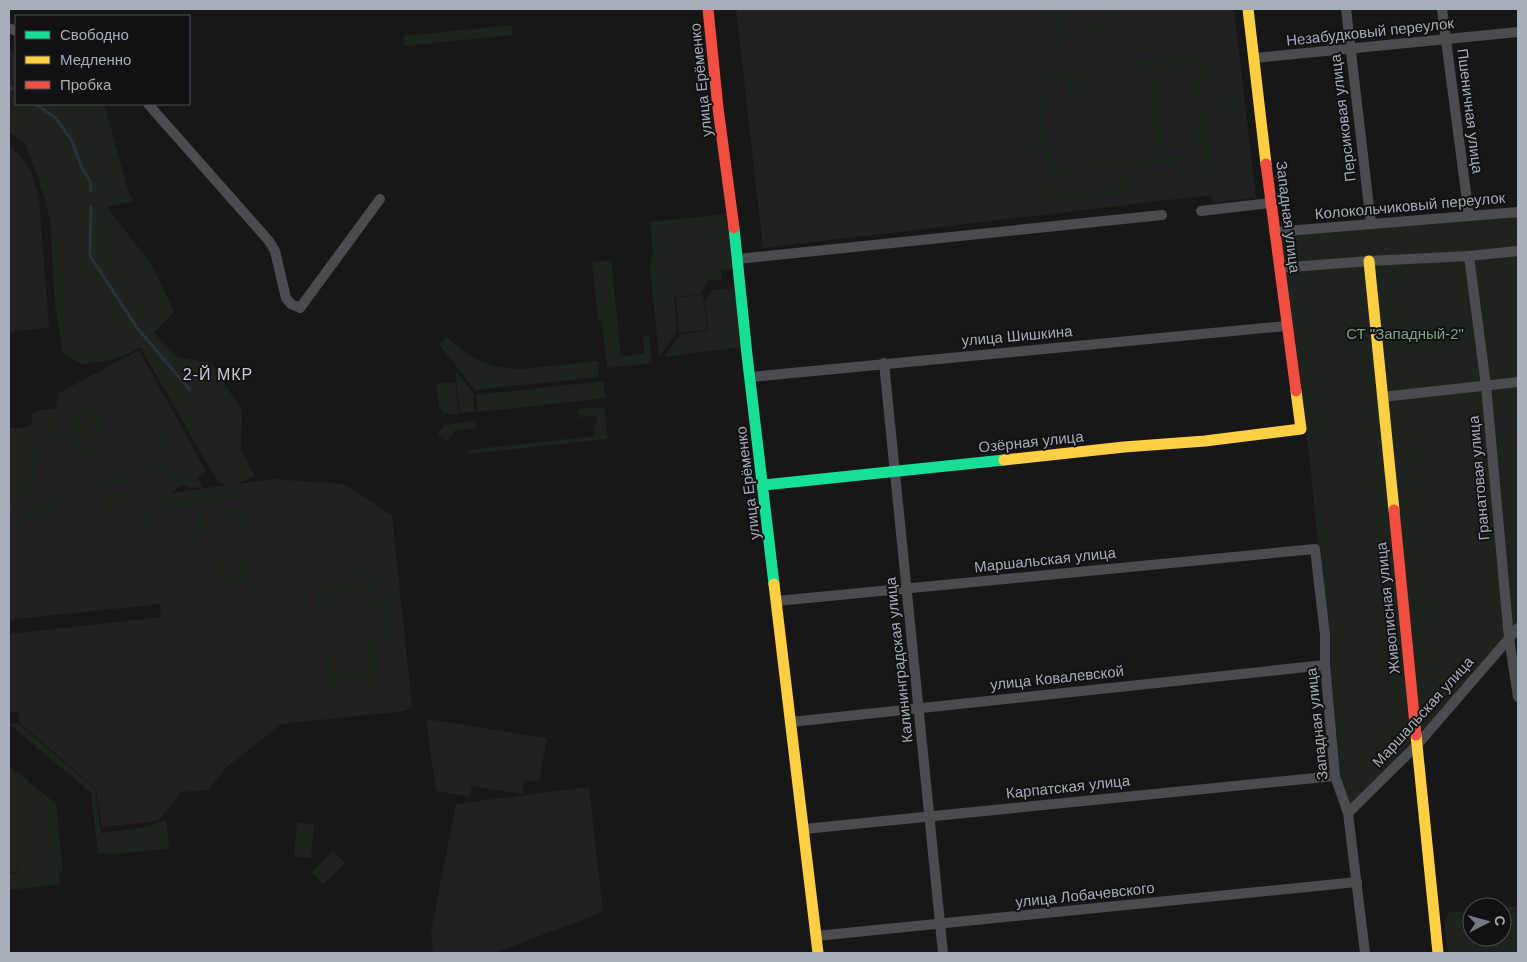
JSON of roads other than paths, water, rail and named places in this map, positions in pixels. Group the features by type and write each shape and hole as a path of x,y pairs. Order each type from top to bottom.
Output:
{"street":[{"name":"улица Ерёменко","path":"708,9 718,108 738,259 750,377 778,601 818,953"},
{"name":"Западная улица","path":"1248,9 1270,203 1301,429"},
{"name":"Персиковая улица","path":"1346,9 1371,224"},
{"name":"Пшеничная улица","path":"1442,9 1469,216"},
{"name":"Незабудковый переулок","path":"1255,58 1518,32"},
{"path":"149,105 269,241 275,251 286,298 291,304 300,308 380,199"},
{"path":"1201,212 1270,203"},
{"name":"Колокольчиковый переулок","path":"1274,232 1518,212"},
{"path":"738,259 1162,215"},
{"path":"1279,268 1469,256 1518,251"},
{"name":"Гранатовая улица","path":"1469,256 1486,386 1509,638 1518,698"},
{"name":"Живописная улица","path":"1369,261 1438,953"},
{"name":"улица Шишкина","path":"750,377 1286,326"},
{"name":"Калининградская улица","path":"884,363 943,953"},
{"path":"1382,396 1518,382"},
{"name":"Озёрная улица","path":"764,485 1124,447 1205,442 1301,429"},
{"name":"Западная улица","path":"1315,549 1325,635 1325,665 1335,776 1348,813 1365,953"},
{"name":"Маршальская улица","path":"778,601 1315,549"},
{"name":"Маршальская улица","path":"1348,813 1417,745 1518,628"},
{"name":"улица Ковалевской","path":"791,722 1325,665"},
{"name":"Карпатская улица","path":"804,829 1335,776"},
{"name":"улица Лобачевского","path":"816,936 1357,882"}],"waterway":[{"path":"9,87 15,90"},
{"path":"36,105 56,118 72,141 81,166 90,181 91,191"},
{"path":"91,207 90,256 138,329 190,390"}],"district":[{"name":"2-Й МКР","path":"218,374"}],"park label":[{"name":"СТ \"Западный-2\"","path":"1405,334"}]}
